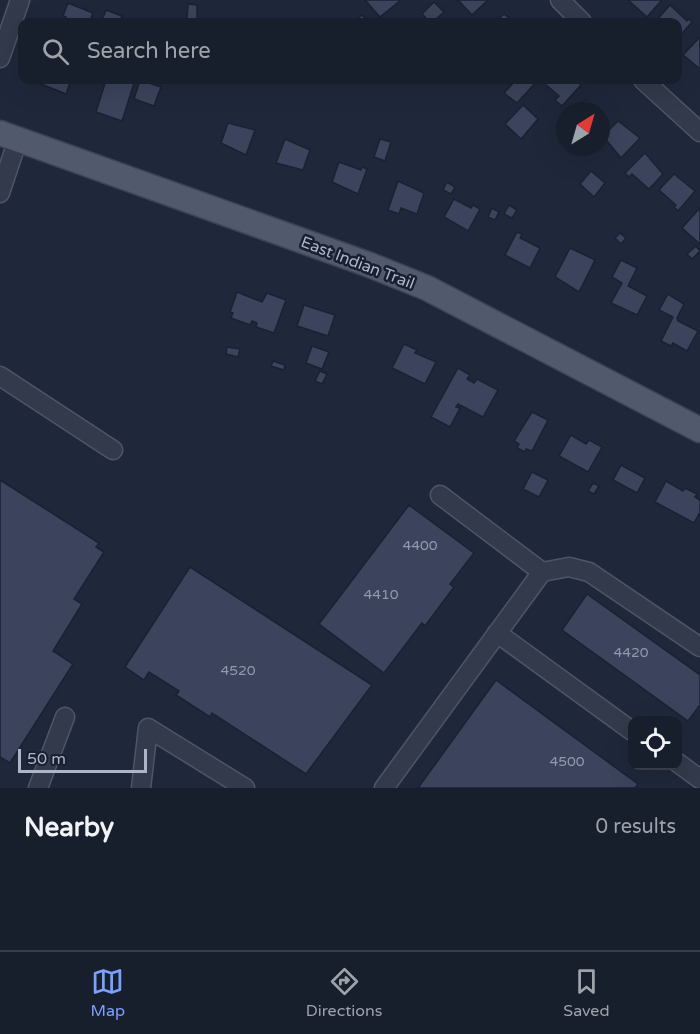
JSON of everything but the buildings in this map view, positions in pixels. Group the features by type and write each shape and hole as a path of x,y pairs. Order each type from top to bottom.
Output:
{"main road":[{"name":"East Indian Trail","path":"9,136 359,261 427,288 700,430"}],"street":[{"path":"0,58 20,0"},
{"path":"560,0 578,18"},
{"path":"647,84 700,132"},
{"path":"0,193 9,136"},
{"path":"0,376 112,450"},
{"path":"440,495 542,572"},
{"path":"384,788 542,572 569,567 589,572 700,647"},
{"path":"497,633 628,727"},
{"path":"38,788 65,717"},
{"path":"141,788 148,728 245,788"},
{"path":"682,766 700,778"}]}
